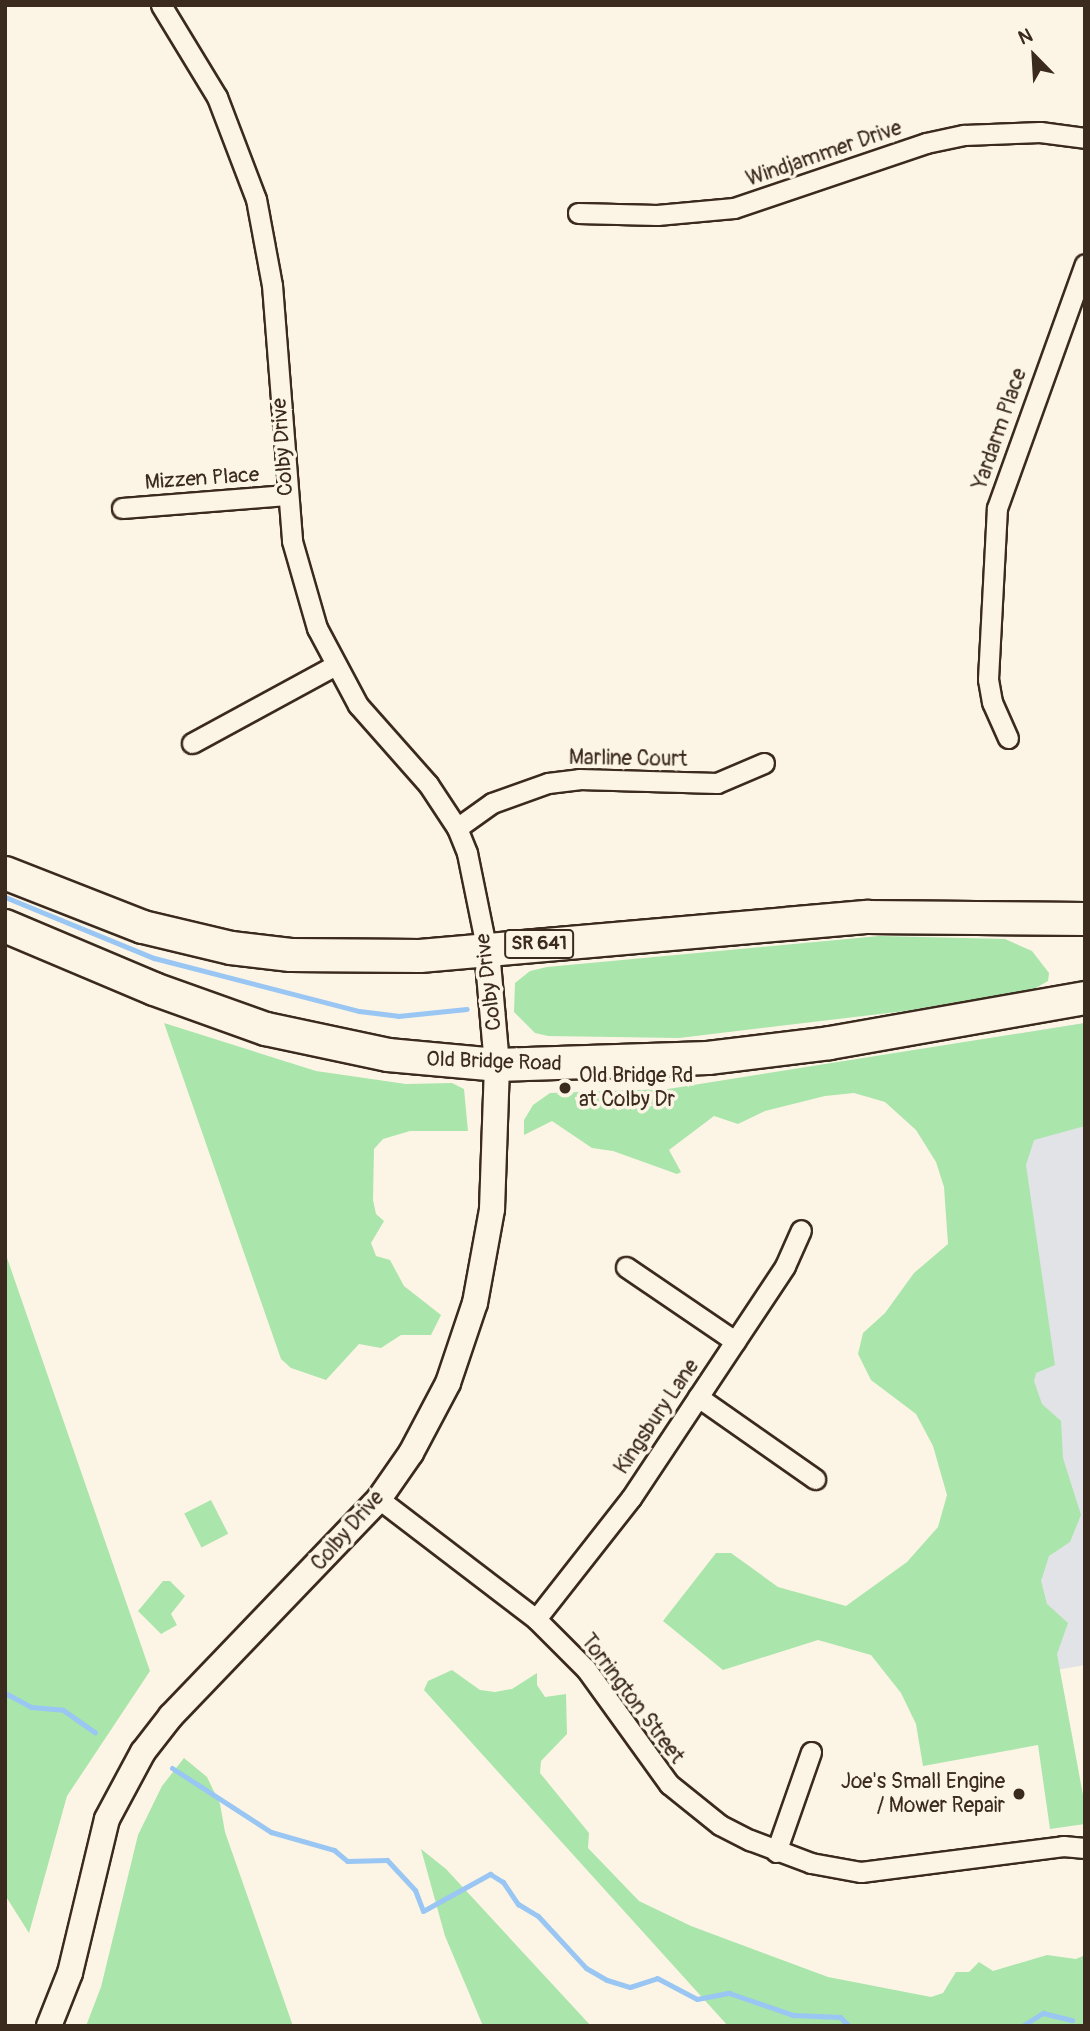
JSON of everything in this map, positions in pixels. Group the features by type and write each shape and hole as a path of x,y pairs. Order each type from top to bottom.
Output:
{"main road":[{"name":"SR 641","path":"5,873 143,927 231,948 354,957 487,951 841,919 1085,919"},
{"name":"Old Bridge Road","path":"5,926 154,989 266,1029 388,1055 497,1065 708,1058 830,1043 1085,998"}],"street":[{"name":"Colby Drive","path":"49,2026 71,1973 107,1819 143,1752 171,1716 379,1499 433,1413 475,1303 492,1209 497,1065 487,951 467,853 457,828 428,784 358,705 334,666 301,582 286,495 272,285 256,199 216,97 161,5"},
{"name":"Windjammer Drive","path":"578,214 657,215 734,208 926,144 964,135 1040,132 1085,138"},
{"name":"Yardarm Place","path":"1008,738 992,702 989,678 997,508 1085,264"},
{"name":"Mizzen Place","path":"122,508 286,495"},
{"path":"192,743 334,666"},
{"name":"Marline Court","path":"457,828 492,803 548,782 579,779 717,783 764,763"},
{"name":"Kingsbury Lane","path":"536,1619 631,1497 785,1266 801,1230"},
{"path":"626,1267 736,1341"},
{"path":"698,1397 815,1479"},
{"name":"Torrington Street","path":"379,1499 536,1619 586,1669 669,1784 720,1825 776,1852 861,1872 1063,1846 1085,1848"},
{"path":"776,1852 811,1752"}],"shaded area":[{"path":"1085,1023 1085,1665 1034,1674 942,1046"}],"green space":[{"path":"879,936 1005,939 1032,951 1049,973 1048,981 1034,989 905,1011 679,1038 548,1036 535,1033 514,1012 515,983 530,971 547,967"},
{"path":"164,1023 316,1071 406,1084 452,1083 464,1089 468,1131 410,1131 383,1139 374,1149 373,1200 376,1214 384,1221 371,1243 376,1256 390,1260 404,1286 441,1315 431,1335 401,1335 381,1348 359,1344 326,1380 291,1368 281,1359"},
{"path":"1085,1023 1085,1126 1034,1140 1026,1165 1055,1365 1036,1373 1034,1381 1042,1404 1061,1421 1063,1458 1081,1515 1070,1542 1049,1556 1041,1581 1047,1604 1068,1623 1057,1654 1085,1806 1085,1824 1050,1829 1038,1745 923,1766 916,1724 901,1693 871,1655 818,1640 723,1670 663,1621 716,1553 731,1553 778,1587 846,1606 907,1562 938,1527 947,1495 933,1446 916,1414 871,1380 858,1354 863,1333 885,1313 914,1273 948,1244 944,1187 936,1162 916,1130 885,1102 854,1093 825,1096 765,1111 738,1124 714,1116 669,1150 681,1172 677,1174 613,1151 592,1148 552,1121 524,1135 524,1120 533,1105 550,1093 668,1089"},
{"path":"5,1252 150,1671 67,1796 29,1933 5,1895"},
{"path":"211,1500 228,1534 202,1547 184,1514"},
{"path":"163,1581 170,1581 185,1596 171,1614 177,1625 161,1634 138,1611"},
{"path":"452,1670 480,1690 495,1692 512,1689 537,1673 537,1685 545,1697 566,1694 567,1734 541,1761 540,1773 589,1833 588,1848 639,1901 691,1926 828,1977 931,1997 943,1993 956,1972 969,1972 979,1962 993,1971 1047,1955 1076,1959 1085,1955 1085,2026 728,2026 424,1690 428,1681"},
{"path":"184,1758 207,1777 220,1804 225,1832 293,2026 86,2026 101,1987 138,1835 162,1786"},
{"path":"421,1849 446,1869 591,2026 483,2026 445,1936"}],"waterway":[{"path":"5,897 154,958 359,1011 398,1016 467,1009"},
{"path":"5,1693 31,1707 63,1710 95,1732"},
{"path":"172,1768 271,1832 334,1850 347,1861 387,1860 415,1890 423,1911 490,1874 503,1882 518,1904 538,1916 586,1968 607,1980 630,1987 657,1978 697,1999 729,1993 793,2015 840,2017 849,2026"},
{"path":"1022,2026 1043,2013 1072,2020"},
{"path":"900,2026 908,2026"}],"place":[{"name":"Old Bridge Rd at Colby Dr","path":"565,1088"},
{"name":"Joe's Small Engine / Mower Repair","path":"1019,1794"}]}
